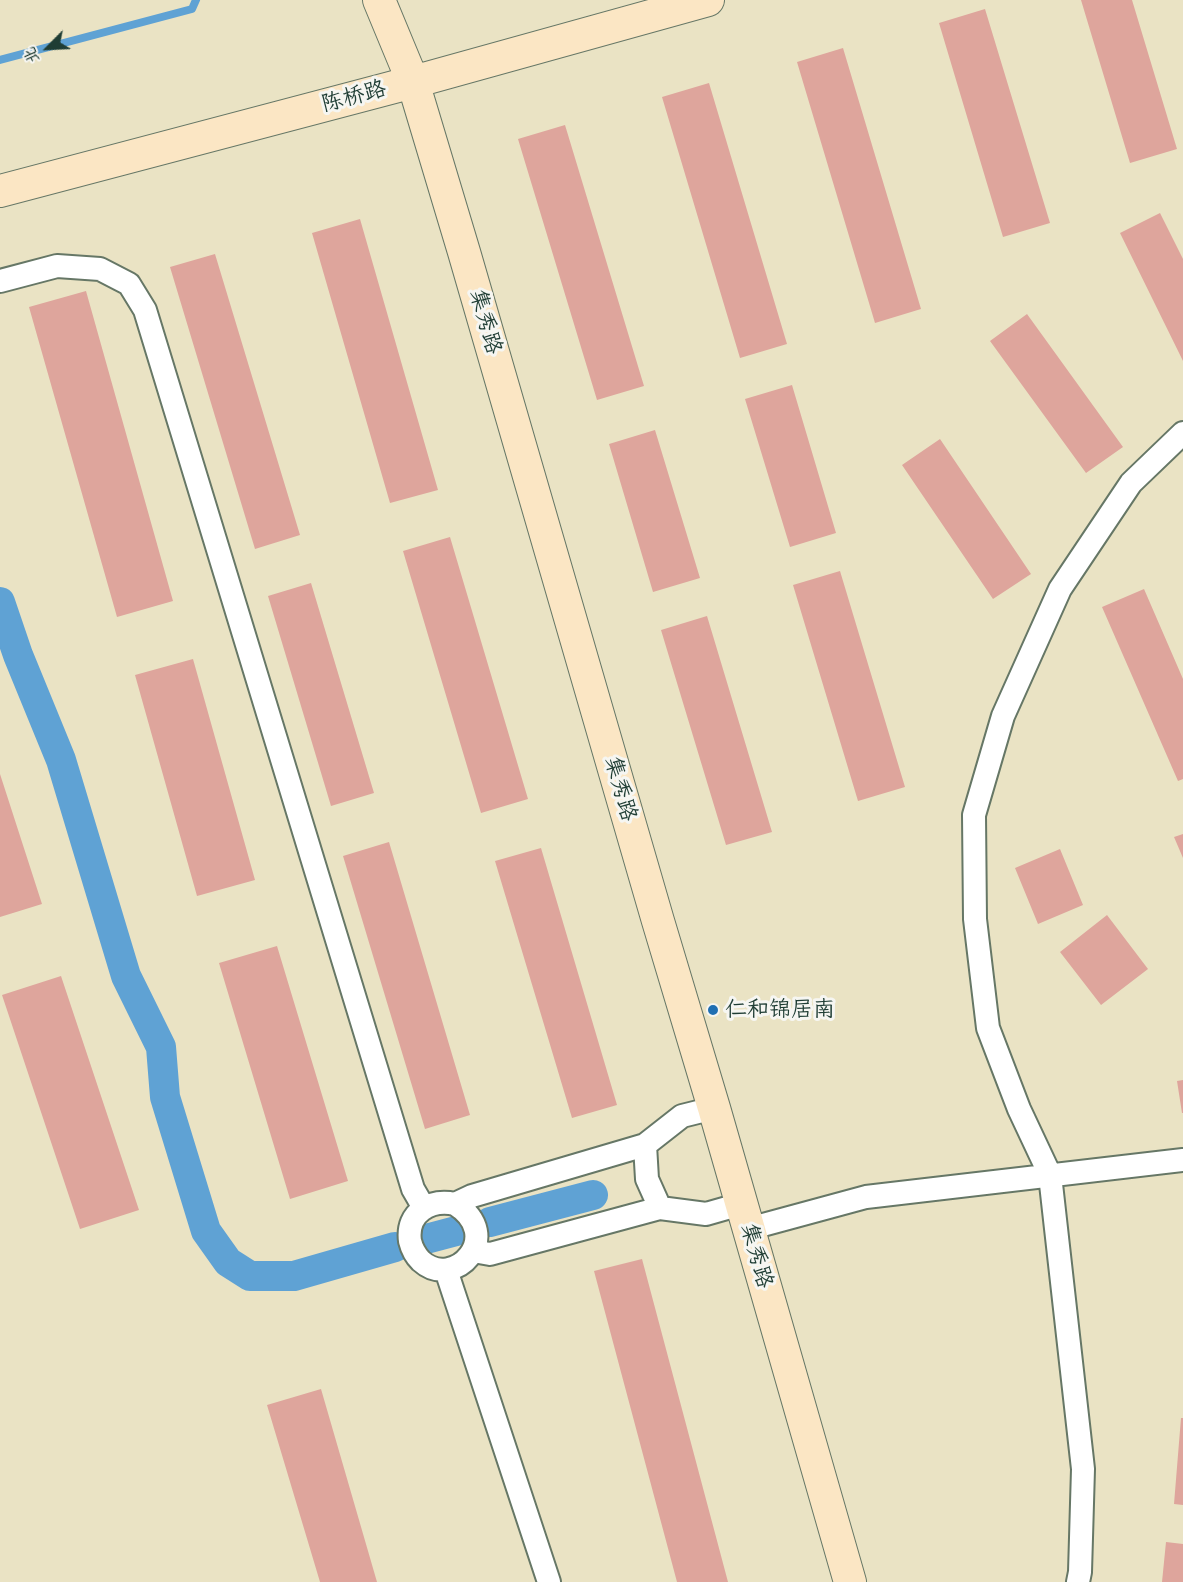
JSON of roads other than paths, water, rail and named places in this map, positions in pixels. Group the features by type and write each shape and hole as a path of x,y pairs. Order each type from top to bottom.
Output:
{"street":[{"name":"集秀路","path":"379,0 413,82 464,252 850,1582"},
{"name":"陈桥路","path":"0,191 413,82 708,0"},
{"path":"0,282 57,266 100,269 129,284 146,310 413,1189 424,1208"},
{"path":"1078,1582 1083,1469 1050,1175 1019,1109 988,1028 975,919 974,815 1003,716 1060,590 1131,483 1183,433"},
{"path":"456,1204 471,1196 645,1145 682,1116 714,1108"},
{"path":"645,1145 647,1179 660,1208"},
{"path":"473,1251 490,1254 660,1208 745,1216 866,1197 1183,1160"},
{"path":"434,1203 456,1204 472,1218 477,1240 473,1251 457,1267 446,1270 435,1269 416,1256 409,1235 411,1225 416,1215 434,1203"},
{"path":"446,1270 549,1582"}],"waterway":[{"path":"0,60 192,9 196,0"},
{"path":"0,602 18,655 61,760 126,976 161,1047 165,1097 206,1231 228,1262 250,1276 294,1276 395,1247"},
{"path":"490,1222 593,1195"},
{"path":"426,1239 460,1230"}],"place":[{"name":"仁和锦居南","path":"713,1010"}]}
